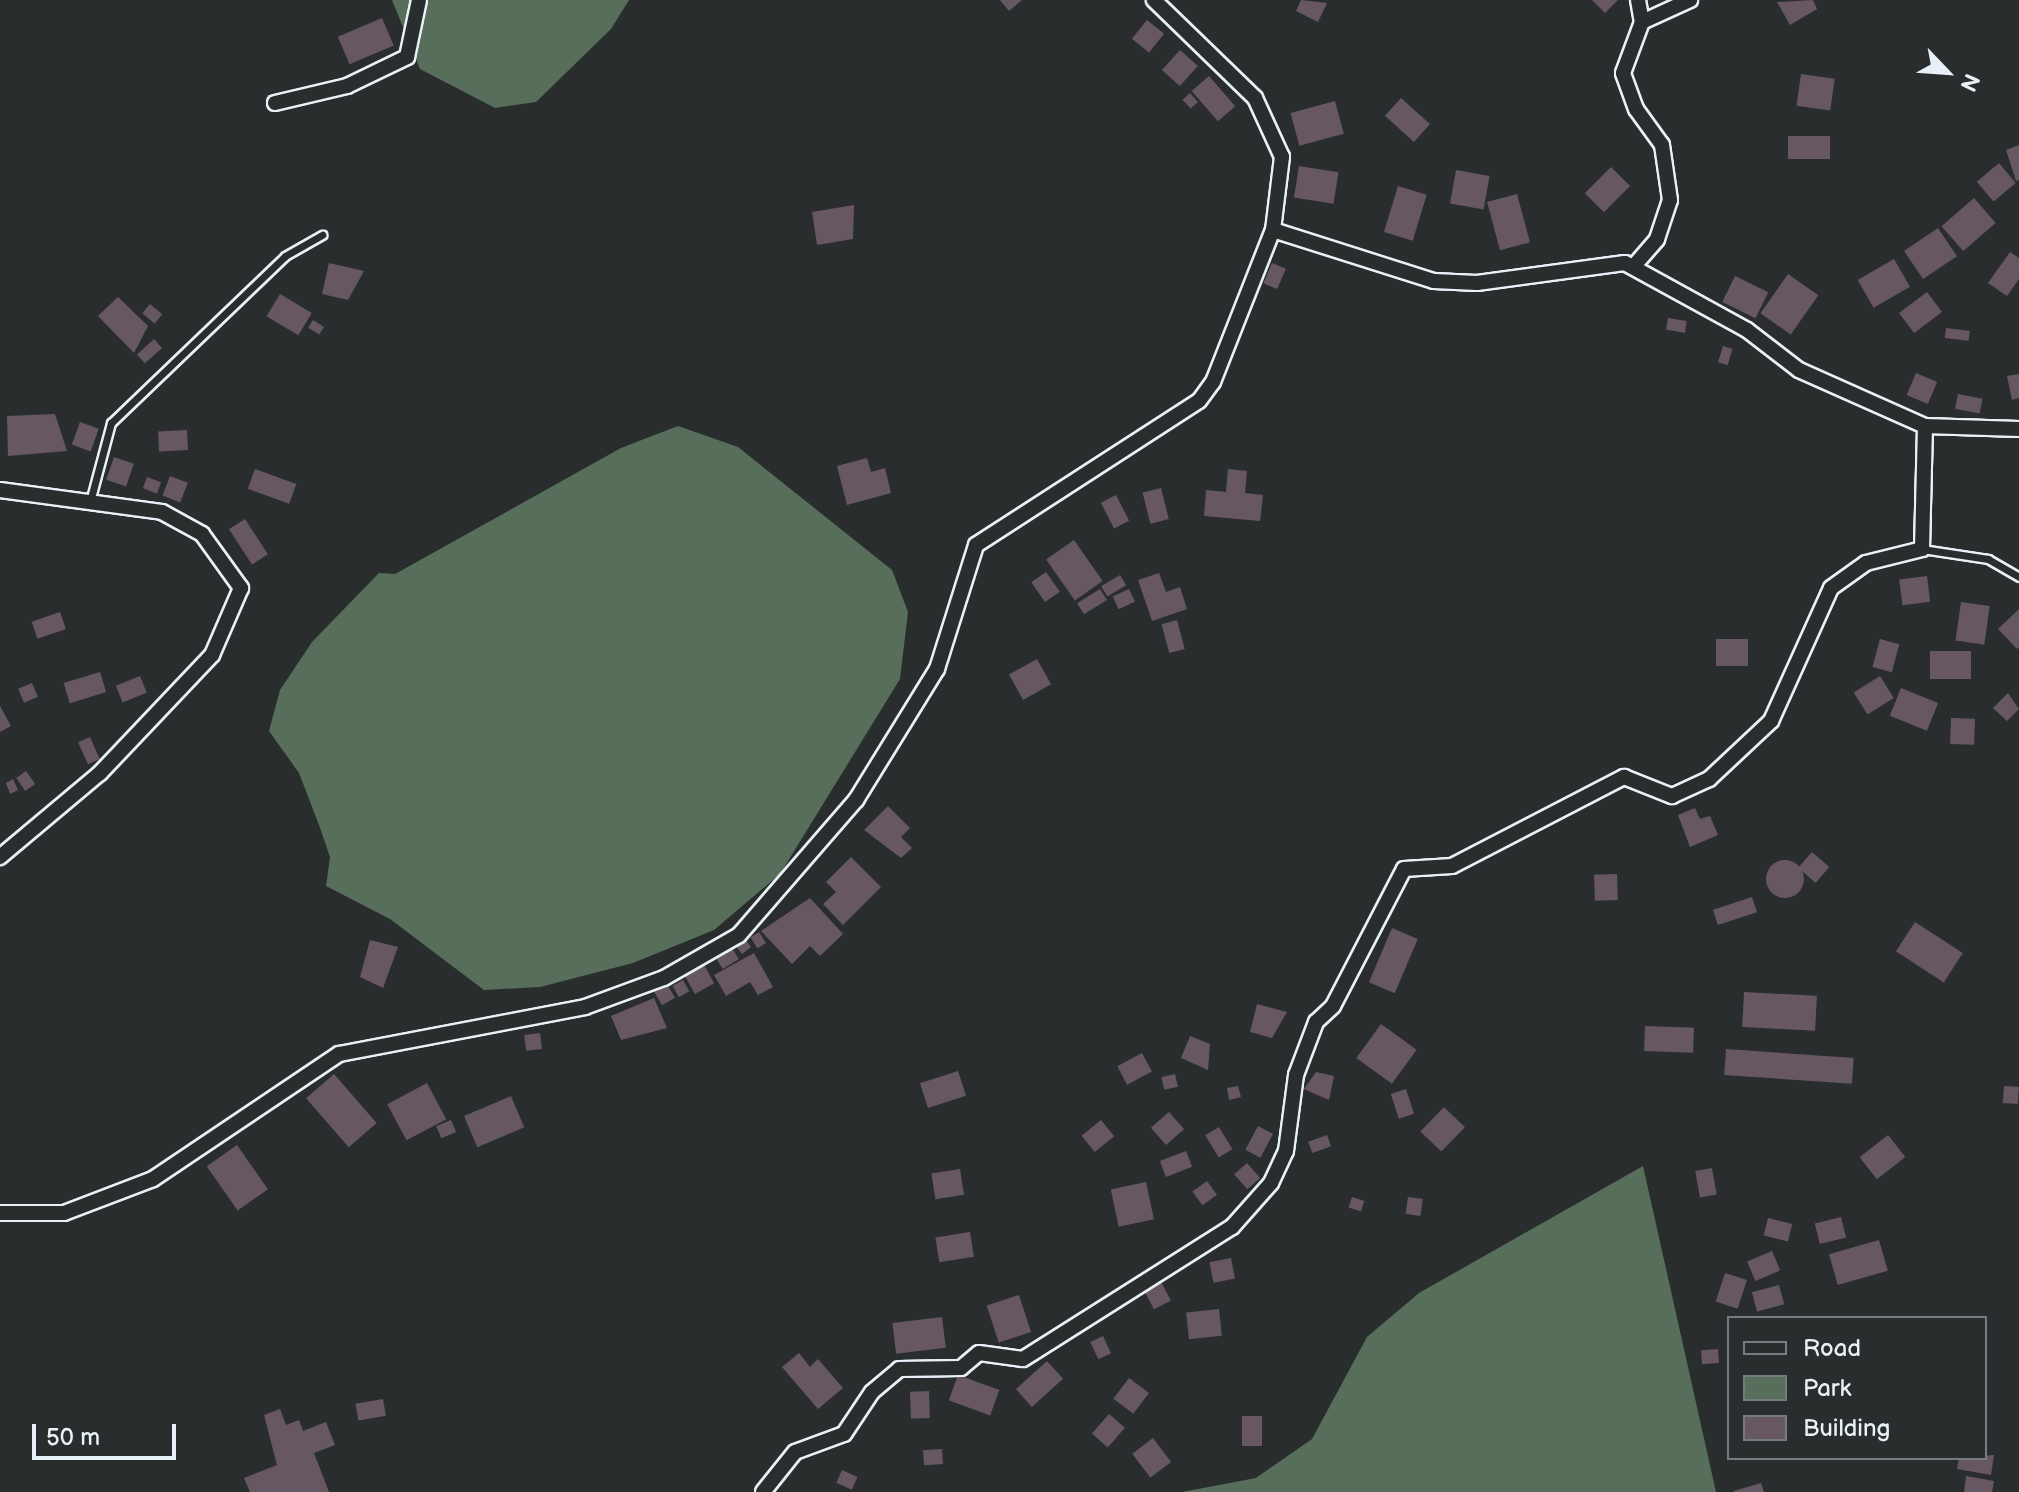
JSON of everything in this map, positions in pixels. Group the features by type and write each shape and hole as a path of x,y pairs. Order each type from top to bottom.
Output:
{"street":[{"path":"275,103 347,86 407,57 419,0"},
{"path":"0,1213 64,1213 153,1179 339,1054 585,1007 664,978 739,935 856,800 937,669 976,545 1199,401 1273,230 1282,157 1255,98 1154,0"},
{"path":"1633,267 1657,239 1670,200 1662,145 1636,109 1623,73 1642,22 1638,0"},
{"path":"1642,22 1690,0"},
{"path":"1273,230 1434,281 1633,267 1747,330 1799,370 1925,426 1943,432 2019,429"},
{"path":"763,1492 795,1452 844,1434 872,1392 899,1369 961,1368 979,1353 1023,1359 1232,1227 1276,1172 1296,1075 1316,1022 1333,1006 1404,869 1452,866 1624,777 1672,796 1709,779 1771,721 1831,588 1866,563 1922,549 1925,426"},
{"path":"0,490 91,498 162,512 202,534 234,570 241,588 235,612 212,655 100,773 0,857"}],"lane":[{"path":"91,498 111,423 285,256 322,235"},
{"path":"1922,549 1988,559 2019,577"}],"green space":[{"path":"392,0 629,0 611,29 536,102 495,108 420,69"},
{"path":"678,426 738,447 892,570 908,612 900,679 780,874 714,930 633,963 540,987 484,990 390,919 326,886 330,857 319,825 299,773 269,731 280,690 312,642 379,573 395,574 621,448"},
{"path":"1643,1166 1716,1492 1182,1492 1256,1478 1312,1439 1367,1337 1419,1293"}],"building":[{"path":"1000,0 1022,0 1009,11"},
{"path":"1301,0 1327,3 1318,22 1296,11"},
{"path":"1592,0 1618,0 1605,13"},
{"path":"1813,0 1817,9 1790,25 1777,2"},
{"path":"382,18 394,46 350,64 338,37"},
{"path":"1147,20 1164,34 1149,52 1132,39"},
{"path":"1180,50 1198,66 1180,86 1162,70"},
{"path":"1801,74 1835,79 1830,110 1797,106"},
{"path":"1209,76 1235,106 1218,121 1192,91"},
{"path":"1190,93 1198,102 1191,109 1183,100"},
{"path":"1401,98 1430,124 1414,142 1385,116"},
{"path":"1335,101 1344,134 1299,146 1291,113"},
{"path":"1788,136 1830,136 1830,159 1788,159"},
{"path":"2019,145 2019,180 2016,181 2006,150"},
{"path":"1999,163 2016,183 1993,202 1977,182"},
{"path":"1299,166 1339,172 1334,204 1294,198"},
{"path":"1611,167 1630,186 1604,212 1585,193"},
{"path":"1456,170 1489,176 1484,209 1450,203"},
{"path":"1398,186 1427,195 1413,241 1384,232"},
{"path":"1517,194 1530,242 1500,250 1487,202"},
{"path":"1974,198 1996,223 1963,251 1942,226"},
{"path":"854,205 853,239 817,245 812,212"},
{"path":"1938,228 1957,256 1923,279 1904,251"},
{"path":"2010,252 2019,258 2019,279 2007,296 1988,283"},
{"path":"1894,259 1910,287 1874,308 1858,280"},
{"path":"329,263 364,271 348,300 322,294"},
{"path":"1272,263 1286,269 1277,289 1263,283"},
{"path":"1788,274 1818,295 1791,335 1760,313"},
{"path":"1735,276 1768,292 1756,318 1722,302"},
{"path":"1927,292 1942,312 1914,333 1899,313"},
{"path":"280,294 312,313 298,335 267,316"},
{"path":"118,297 148,326 134,353 98,316"},
{"path":"150,304 162,314 155,323 142,313"},
{"path":"1668,318 1687,321 1685,333 1666,330"},
{"path":"313,320 324,327 319,335 308,328"},
{"path":"1946,328 1970,331 1969,341 1945,338"},
{"path":"154,339 162,348 145,363 137,354"},
{"path":"1723,346 1733,349 1728,365 1718,362"},
{"path":"1916,373 1937,382 1928,404 1907,395"},
{"path":"2019,374 2019,398 2012,400 2007,376"},
{"path":"1958,394 1983,399 1980,413 1955,409"},
{"path":"55,414 67,451 8,456 7,416"},
{"path":"80,422 99,429 91,451 72,445"},
{"path":"187,430 188,450 159,451 158,432"},
{"path":"114,457 134,464 126,487 106,480"},
{"path":"867,458 871,472 885,468 891,493 847,505 837,466"},
{"path":"255,469 296,484 289,504 248,489"},
{"path":"1228,469 1247,471 1245,493 1263,495 1260,521 1204,516 1206,490 1226,492"},
{"path":"170,476 188,483 180,502 162,496"},
{"path":"147,477 161,482 157,493 143,488"},
{"path":"1161,488 1169,519 1150,524 1143,493"},
{"path":"1116,495 1129,521 1114,529 1101,503"},
{"path":"245,519 268,554 252,565 229,529"},
{"path":"1074,540 1103,581 1075,600 1046,560"},
{"path":"1046,572 1060,592 1045,602 1031,582"},
{"path":"1159,573 1166,592 1180,587 1187,609 1152,621 1138,580"},
{"path":"1120,575 1126,585 1107,597 1101,586"},
{"path":"1927,576 1930,602 1902,605 1899,579"},
{"path":"1100,589 1107,600 1084,614 1077,603"},
{"path":"1129,589 1135,602 1119,609 1113,597"},
{"path":"1961,602 1990,606 1984,645 1956,641"},
{"path":"2019,609 2019,647 2017,649 1998,629"},
{"path":"60,612 66,629 37,639 32,622"},
{"path":"1177,620 1185,649 1169,653 1162,624"},
{"path":"1716,639 1748,639 1748,666 1716,666"},
{"path":"1880,639 1899,644 1892,672 1872,667"},
{"path":"1930,651 1971,651 1971,679 1930,679"},
{"path":"1037,659 1051,684 1023,700 1009,675"},
{"path":"100,672 106,692 70,703 64,683"},
{"path":"140,676 147,693 123,702 116,686"},
{"path":"1880,676 1894,698 1867,714 1854,692"},
{"path":"32,683 38,697 24,703 18,689"},
{"path":"1901,688 1938,703 1927,731 1890,716"},
{"path":"2008,693 2019,709 2007,721 1993,708"},
{"path":"0,706 11,726 0,732"},
{"path":"1951,718 1975,719 1974,745 1950,744"},
{"path":"90,737 100,759 88,764 78,742"},
{"path":"26,771 35,784 25,791 16,778"},
{"path":"13,779 18,790 10,794 6,783"},
{"path":"888,806 910,828 901,837 912,848 901,858 864,830"},
{"path":"1695,808 1700,819 1710,816 1718,835 1690,847 1678,815"},
{"path":"1812,852 1829,867 1816,883 1798,868"},
{"path":"851,857 881,887 843,925 823,904 836,892 826,882"},
{"path":"1785,860 1799,865 1804,879 1799,893 1785,898 1771,893 1766,879 1771,865"},
{"path":"1617,874 1618,900 1595,901 1594,875"},
{"path":"1752,897 1757,912 1718,925 1713,910"},
{"path":"810,898 843,934 820,956 810,946 792,964 761,931"},
{"path":"1915,922 1963,953 1944,982 1896,951"},
{"path":"1392,928 1418,939 1395,993 1369,982"},
{"path":"759,932 766,943 757,948 751,937"},
{"path":"370,940 398,947 383,988 360,977"},
{"path":"746,940 751,947 742,954 736,946"},
{"path":"732,948 739,959 723,969 716,958"},
{"path":"754,953 773,987 758,995 750,982 726,996 714,975"},
{"path":"704,965 714,983 695,994 685,976"},
{"path":"683,980 689,991 679,997 673,986"},
{"path":"667,984 675,998 662,1005 654,991"},
{"path":"1744,992 1817,996 1815,1031 1742,1027"},
{"path":"654,998 667,1028 621,1040 611,1016"},
{"path":"1257,1004 1287,1012 1272,1038 1250,1032"},
{"path":"1381,1024 1417,1050 1392,1084 1356,1058"},
{"path":"1645,1026 1694,1028 1693,1053 1644,1051"},
{"path":"540,1033 542,1049 526,1051 524,1035"},
{"path":"1190,1036 1210,1044 1208,1070 1181,1058"},
{"path":"1726,1049 1854,1058 1852,1084 1724,1075"},
{"path":"1142,1053 1152,1072 1127,1085 1117,1066"},
{"path":"958,1071 966,1096 928,1108 920,1083"},
{"path":"1316,1072 1334,1076 1329,1100 1304,1089"},
{"path":"334,1074 377,1123 349,1147 306,1098"},
{"path":"1175,1074 1178,1087 1164,1090 1161,1077"},
{"path":"427,1083 446,1119 407,1140 387,1104"},
{"path":"1238,1086 1241,1097 1229,1100 1227,1088"},
{"path":"2004,1086 2019,1087 2018,1104 2003,1103"},
{"path":"1406,1089 1414,1114 1399,1119 1391,1094"},
{"path":"511,1096 524,1127 477,1147 464,1116"},
{"path":"1444,1107 1465,1127 1441,1152 1420,1131"},
{"path":"1169,1112 1184,1129 1166,1145 1151,1128"},
{"path":"451,1120 456,1132 441,1138 436,1126"},
{"path":"1101,1120 1114,1136 1095,1152 1082,1136"},
{"path":"1258,1126 1273,1134 1260,1158 1245,1150"},
{"path":"1219,1127 1232,1149 1219,1158 1205,1135"},
{"path":"1327,1135 1331,1146 1312,1153 1308,1142"},
{"path":"1888,1135 1905,1157 1877,1179 1860,1157"},
{"path":"237,1145 268,1189 238,1210 207,1166"},
{"path":"1186,1151 1192,1167 1166,1177 1160,1161"},
{"path":"1247,1163 1260,1178 1247,1189 1234,1174"},
{"path":"1712,1168 1717,1195 1700,1198 1695,1171"},
{"path":"960,1169 964,1195 935,1199 931,1174"},
{"path":"1207,1181 1217,1195 1202,1205 1192,1192"},
{"path":"1146,1182 1154,1219 1119,1227 1111,1189"},
{"path":"1352,1197 1364,1201 1361,1211 1349,1207"},
{"path":"1408,1197 1423,1199 1420,1216 1406,1214"},
{"path":"1841,1217 1846,1237 1820,1244 1815,1224"},
{"path":"1768,1218 1792,1224 1788,1242 1764,1235"},
{"path":"970,1232 974,1257 939,1262 935,1237"},
{"path":"1879,1240 1888,1271 1838,1285 1829,1254"},
{"path":"1772,1251 1780,1270 1755,1281 1747,1262"},
{"path":"1231,1258 1235,1279 1213,1283 1209,1262"},
{"path":"1725,1273 1747,1280 1738,1309 1716,1302"},
{"path":"1161,1282 1171,1301 1154,1309 1144,1291"},
{"path":"1779,1285 1784,1304 1757,1312 1752,1292"},
{"path":"1019,1295 1031,1332 999,1343 987,1306"},
{"path":"1219,1309 1222,1336 1189,1339 1186,1312"},
{"path":"942,1317 946,1348 896,1354 892,1323"},
{"path":"1103,1336 1111,1353 1098,1359 1090,1342"},
{"path":"1718,1349 1719,1363 1702,1364 1701,1350"},
{"path":"799,1353 810,1367 818,1359 843,1388 818,1409 782,1367"},
{"path":"1047,1361 1063,1379 1032,1407 1016,1389"},
{"path":"958,1375 999,1390 990,1415 949,1400"},
{"path":"1129,1378 1149,1393 1133,1414 1113,1399"},
{"path":"929,1391 930,1418 911,1419 910,1392"},
{"path":"383,1399 386,1416 358,1421 355,1404"},
{"path":"280,1409 286,1425 299,1420 303,1431 326,1422 335,1445 314,1453 329,1492 250,1492 244,1478 277,1465 264,1415"},
{"path":"1109,1414 1125,1428 1108,1447 1092,1434"},
{"path":"1242,1416 1262,1416 1262,1446 1242,1446"},
{"path":"1153,1438 1171,1462 1150,1478 1132,1454"},
{"path":"942,1449 943,1464 924,1465 923,1450"},
{"path":"1994,1455 1991,1475 1957,1469 1959,1460 1987,1460 1987,1456"},
{"path":"842,1470 858,1477 852,1490 836,1483"},
{"path":"1966,1476 1994,1481 1992,1492 1964,1492"},
{"path":"1761,1483 1764,1492 1734,1492 1734,1491"}]}
